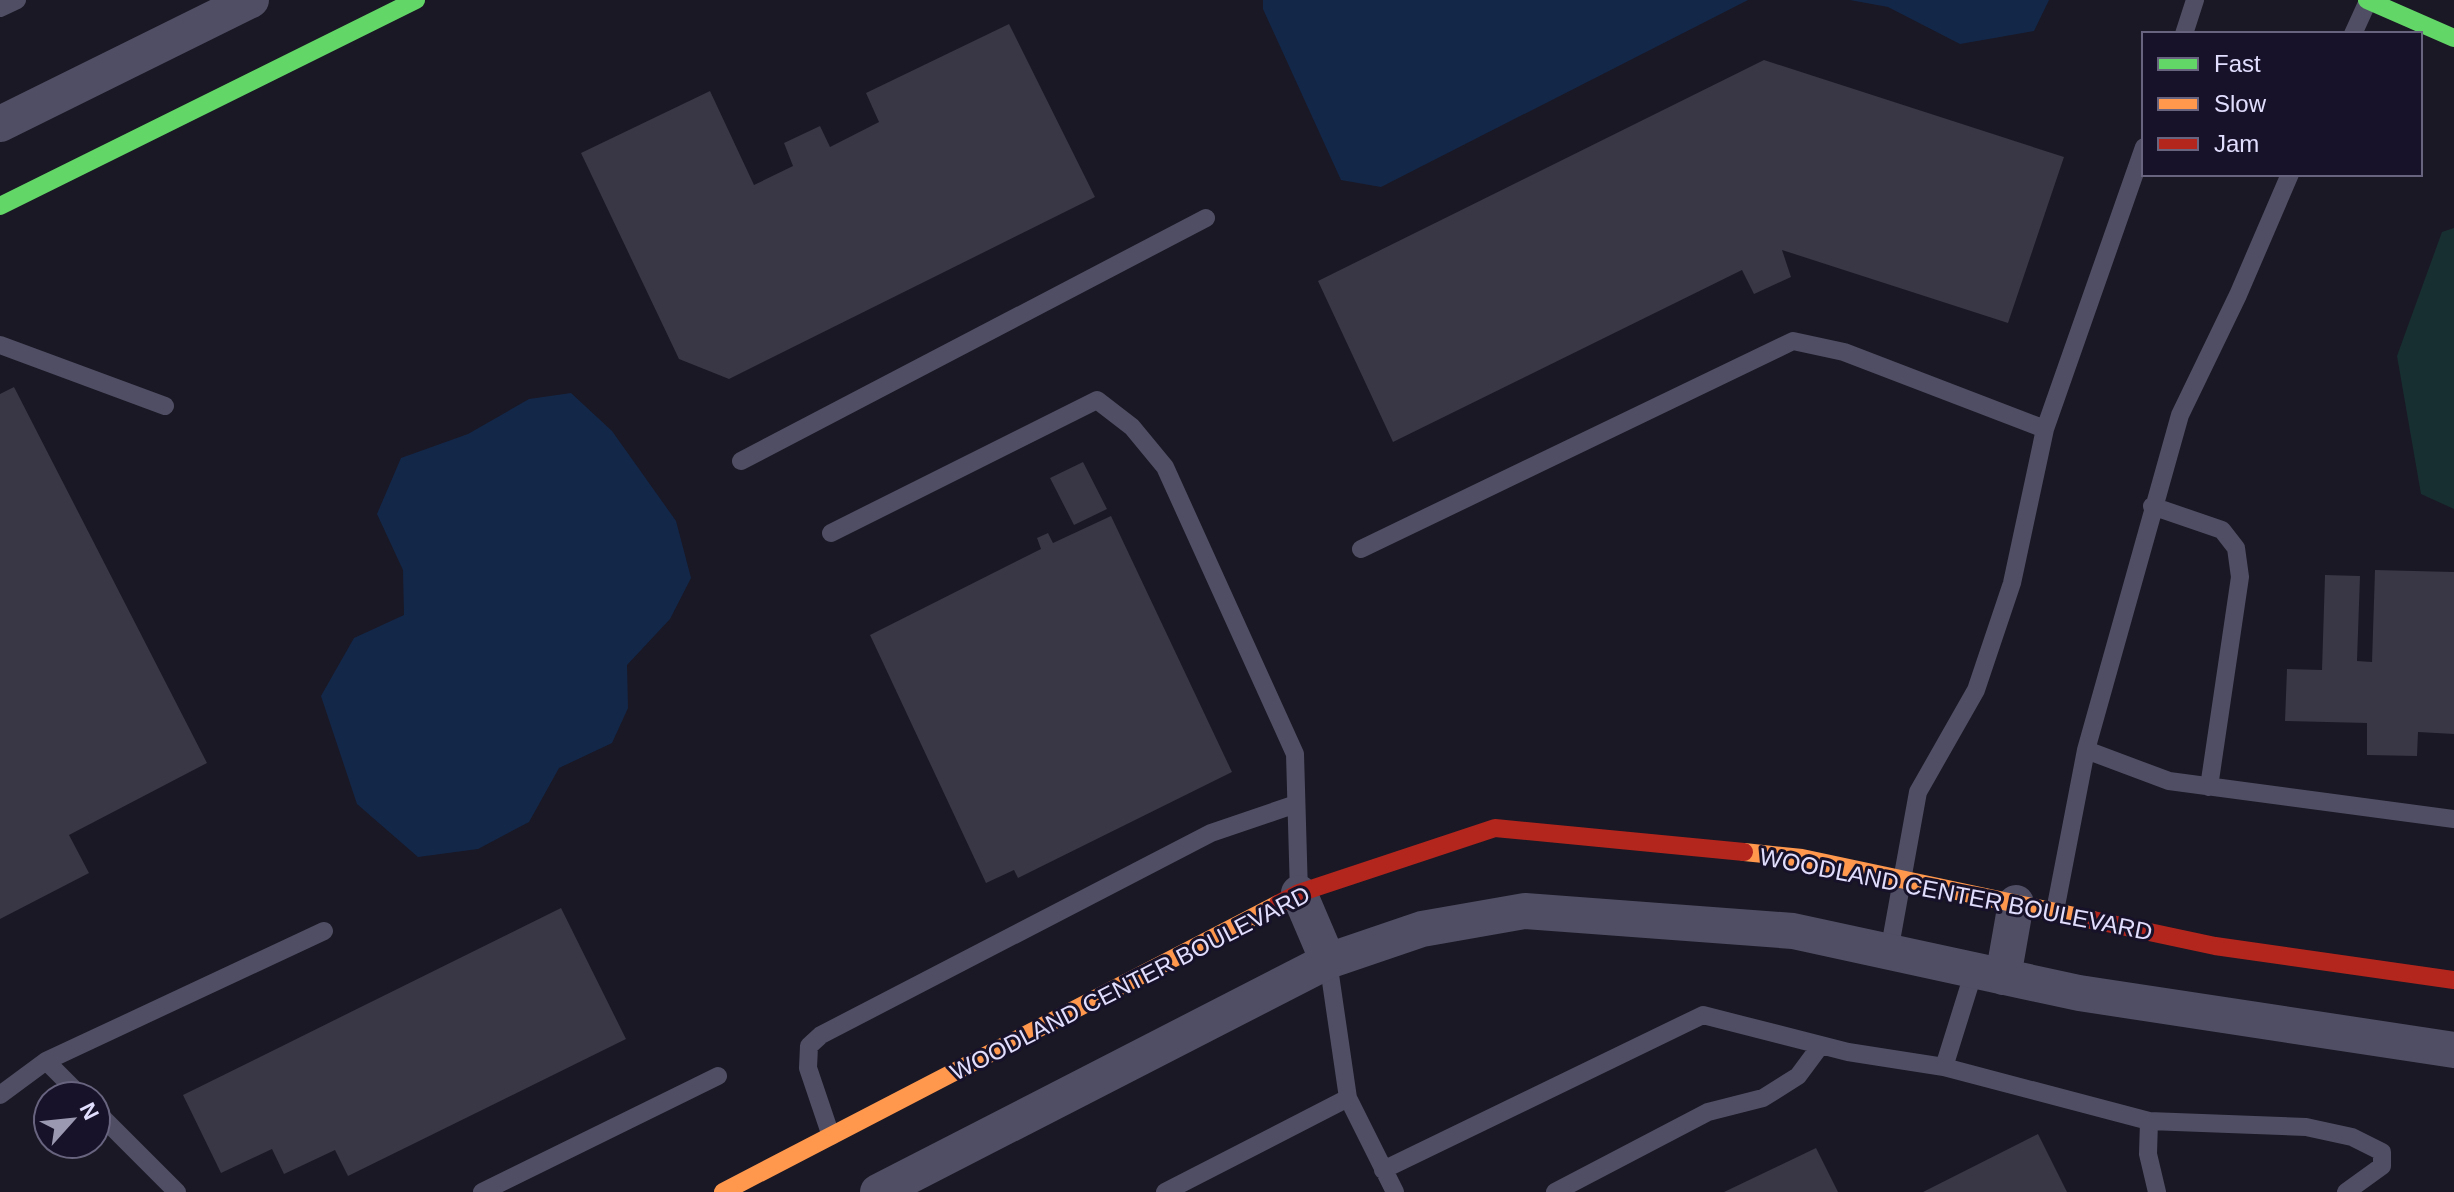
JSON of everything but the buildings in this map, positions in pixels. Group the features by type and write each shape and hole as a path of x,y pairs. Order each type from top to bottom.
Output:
{"street":[{"path":"0,124 251,0"},
{"path":"0,206 416,0"},
{"path":"2367,0 2454,38"},
{"name":"WOODLAND CENTER BOULEVARD","path":"723,1192 1299,893 1495,828 1802,858 2215,946 2454,980"},
{"path":"1299,893 1328,961"},
{"path":"1989,974 2016,903"},
{"path":"878,1192 1328,961 1422,929 1525,911 1793,931 2079,993 2454,1050"}],"lane":[{"path":"0,8 17,0"},
{"path":"2185,32 2195,0"},
{"path":"2354,32 2367,0"},
{"path":"1889,952 1918,792 1976,690 2012,583 2045,429 2142,153"},
{"path":"2055,912 2086,750 2180,415 2238,295 2289,176"},
{"path":"741,461 1206,218"},
{"path":"1361,549 1793,341 1844,352 2045,429"},
{"path":"0,345 165,406"},
{"path":"831,533 1097,400 1132,427 1165,467 1295,754 1299,893"},
{"path":"2152,506 2222,530 2236,548 2240,577 2209,787"},
{"path":"2086,750 2169,781 2454,819"},
{"path":"831,1136 808,1068 809,1046 821,1035 1211,833 1296,804"},
{"path":"0,1095 46,1061 324,931"},
{"path":"1328,961 1348,1098 1395,1192"},
{"path":"1944,1067 1989,974"},
{"path":"1383,1170 1703,1015 1821,1045 1944,1067 2149,1121 2306,1127 2352,1137 2382,1152 2382,1166 2346,1192"},
{"path":"1555,1192 1708,1112 1763,1098 1798,1076 1821,1045"},
{"path":"46,1061 65,1080"},
{"path":"482,1192 718,1076"},
{"path":"1165,1192 1348,1098"},
{"path":"2149,1121 2148,1154 2157,1192"},
{"path":"112,1127 177,1192"}],"green space":[{"path":"2454,228 2454,509 2421,494 2397,356 2442,232"}],"water":[{"path":"1263,0 1748,0 1381,187 1341,180 1263,9"},
{"path":"1850,0 2049,0 2034,31 1960,44 1888,7"},
{"path":"571,393 612,431 676,521 691,578 670,619 627,665 628,708 612,743 559,768 529,822 478,849 418,857 357,804 321,696 354,638 404,615 403,570 377,514 401,458 468,434 529,399"}],"traffic: fast":[{"path":"0,206 416,0"},
{"path":"2367,0 2454,38"}],"traffic: slow":[{"path":"1744,852 1802,858 2093,920"},
{"path":"723,1192 1278,904"}],"traffic: jam":[{"path":"1278,904 1299,893 1495,828 1744,852"},
{"path":"2093,920 2215,946 2454,980"}]}
